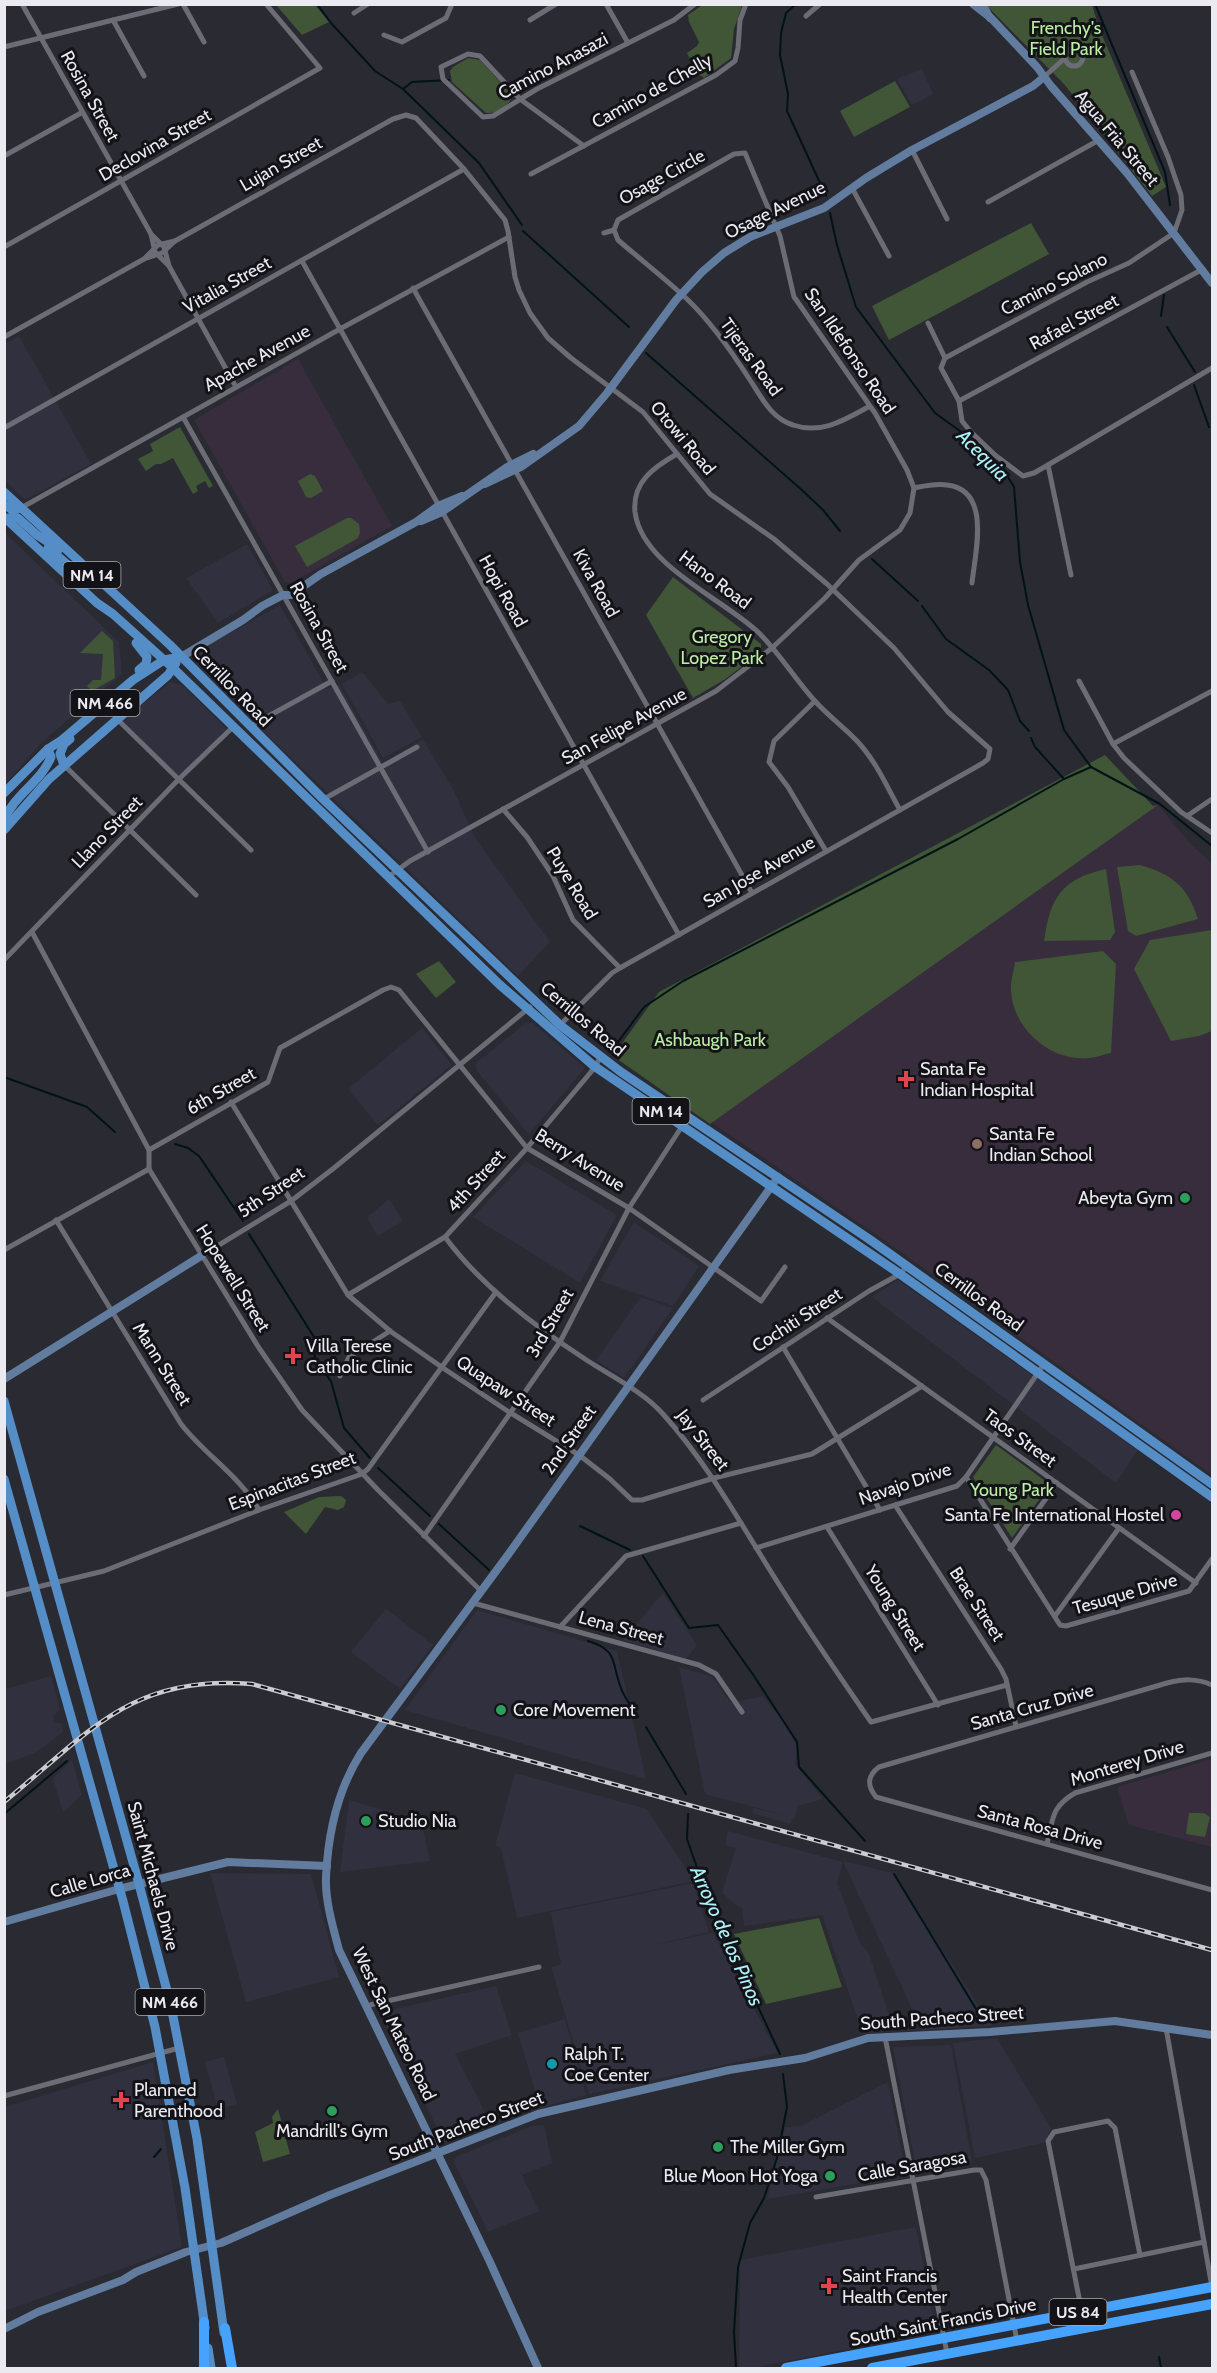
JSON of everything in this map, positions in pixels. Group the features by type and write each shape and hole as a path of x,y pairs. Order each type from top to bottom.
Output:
{"highway":[{"name":"South Saint Francis Drive","path":"786,2368 1212,2287"},
{"name":"South Saint Francis Drive","path":"872,2368 1212,2304"},
{"path":"204,2322 204,2368"},
{"path":"225,2328 232,2368"}],"main road":[{"name":"Cerrillos Road","path":"4,492 181,657 249,727 396,870 536,1002 556,1028 594,1066 900,1274 1212,1497"},
{"path":"4,504 12,510 21,508"},
{"name":"Cerrillos Road","path":"6,518 97,603 113,614 173,668 527,1010 601,1057 907,1266 1212,1484"},
{"path":"6,518 18,518 37,535 78,562"},
{"path":"20,532 52,551 76,572 81,574 89,572"},
{"path":"4,820 9,810 44,771 51,757 48,749 85,713 142,669 147,662 146,654 142,649 109,619 97,603"},
{"name":"NM 466","path":"4,793 48,749 62,740 97,709 164,660 181,657"},
{"name":"NM 466","path":"4,830 34,794 168,675 181,657"},
{"path":"64,765 61,758 62,747 89,722 97,709"},
{"name":"Saint Michaels Drive","path":"4,1401 139,1884 180,2048 213,2245 225,2328 227,2368"},
{"name":"Saint Michaels Drive","path":"4,1479 143,1977 179,2149 211,2368"}],"street":[{"name":"Rosina Street","path":"22,4 81,113 151,234 158,255 169,266"},
{"path":"4,47 178,4"},
{"path":"183,4 204,42"},
{"name":"Declovina Street","path":"4,247 320,68 266,4"},
{"path":"354,13 368,4"},
{"path":"384,35 402,42 446,18 452,4"},
{"path":"530,20 556,4"},
{"path":"606,4 628,43"},
{"name":"Camino Anasazi","path":"520,99 480,56 468,54 441,67 443,79 483,117 493,116 520,99 674,20 695,4"},
{"name":"Camino de Chelly","path":"531,174 716,75 735,61 740,20 746,4"},
{"path":"806,16 820,4"},
{"name":"Agua Fria Street","path":"973,4 991,18 1037,67 1099,140 1212,283"},
{"name":"Agua Fria Street","path":"982,4 991,18"},
{"path":"112,20 144,76"},
{"path":"1044,77 1065,58"},
{"path":"1132,72 1168,156 1181,195 1182,210 1174,233"},
{"name":"Osage Avenue","path":"181,657 283,596 291,595 309,582 542,452 579,426 681,294 724,253 750,237 824,208 912,150 1033,86 1044,77"},
{"path":"520,99 584,146"},
{"path":"4,156 81,113"},
{"name":"Otowi Road","path":"402,116 410,115 421,123 464,169 505,220 514,277 522,298 537,323 558,347 643,412 710,494 774,539 883,636 948,712 986,744 990,753"},
{"name":"Lujan Street","path":"4,337 144,259 158,255 175,241 366,133 402,116"},
{"path":"988,202 1099,140"},
{"path":"912,150 947,219"},
{"name":"Osage Circle","path":"681,294 618,240 614,230 621,218 741,152 749,159 776,226"},
{"name":"Vitalia Street","path":"4,428 464,169"},
{"path":"852,188 889,256"},
{"name":"San Ildefonso Road","path":"776,226 794,297 870,406 908,470 914,488"},
{"path":"604,232 614,230"},
{"name":"Camino Solano","path":"945,358 1087,282 1129,263 1174,233"},
{"name":"Rosina Street","path":"151,234 165,251 169,266 236,387"},
{"name":"Apache Avenue","path":"21,508 413,288 509,237"},
{"name":"Lujan Street","path":"144,259 161,244 175,241"},
{"name":"Hopi Road","path":"302,261 679,935"},
{"name":"Rafael Street","path":"959,401 1203,269"},
{"name":"Kiva Road","path":"413,288 752,893"},
{"name":"Tijeras Road","path":"681,294 724,344 768,407 785,422 806,428 822,428 839,423 870,406"},
{"path":"928,323 945,358 941,368 959,401 962,421 970,431 1023,476 1028,476 1048,465 1212,369"},
{"name":"Rosina Street","path":"183,417 428,852"},
{"name":"Hano Road","path":"677,454 654,467 640,485 636,498 635,513 652,548 671,568 750,625 772,648 815,701 858,742 874,764 900,810"},
{"path":"1048,465 1071,575"},
{"path":"914,488 951,485 961,489 972,501 977,511 978,523 972,583"},
{"name":"San Felipe Avenue","path":"388,877 396,870 716,691 772,648 832,590 859,560 900,530 910,513 914,488"},
{"path":"249,727 332,681"},
{"path":"1079,681 1113,744 1124,759 1187,816 1212,833"},
{"path":"1113,744 1212,691"},
{"path":"815,701 774,741 769,762 788,788 826,851"},
{"path":"118,720 251,850"},
{"name":"Llano Street","path":"4,960 179,779 234,726"},
{"path":"314,805 417,747"},
{"name":"San Jose Avenue","path":"556,1028 612,973 983,763 990,753"},
{"path":"64,765 196,895"},
{"path":"1187,816 1212,799"},
{"name":"Puye Road","path":"503,810 527,837 553,876 573,920 620,968"},
{"path":"4,1250 149,1169 149,1150 32,932"},
{"name":"Berry Avenue","path":"383,990 391,987 399,990 527,1148 629,1208 761,1301 785,1266"},
{"name":"6th Street","path":"149,1150 268,1082 280,1048 383,990"},
{"name":"5th Street","path":"4,1378 291,1201 536,1002"},
{"name":"4th Street","path":"348,1295 445,1237 527,1148 601,1057"},
{"name":"Quapaw Street","path":"231,1102 348,1295 390,1331 442,1368 509,1413 579,1455 632,1500 637,1501 714,1478 812,1454 922,1386"},
{"name":"3rd Street","path":"424,1536 560,1342 629,1208 688,1117"},
{"name":"Hopewell Street","path":"149,1169 201,1256 298,1406 362,1474 481,1591"},
{"name":"2nd Street","path":"386,1720 473,1603 778,1177"},
{"name":"Mann Street","path":"56,1220 186,1430 233,1475 259,1510"},
{"name":"Jay Street","path":"445,1237 464,1262 496,1292 560,1342 627,1386 663,1414 714,1478 756,1548 871,1722 938,1705"},
{"name":"Cochiti Street","path":"703,1400 869,1291 900,1274 907,1266"},
{"name":"Espinacitas Street","path":"4,1595 104,1571 259,1510 362,1474 368,1469 496,1292"},
{"name":"Taos Street","path":"827,1318 1196,1582"},
{"path":"340,1376 349,1357 390,1331"},
{"path":"783,1347 880,1510"},
{"name":"Navajo Drive","path":"756,1548 957,1486 966,1477 1044,1364"},
{"name":"Tesuque Drive","path":"966,1477 1060,1625 1066,1626 1189,1591 1212,1559"},
{"path":"1010,1549 1057,1483"},
{"name":"Brae Street","path":"895,1505 1001,1669 1016,1726"},
{"path":"560,1627 626,1556 741,1523"},
{"name":"Young Street","path":"827,1527 938,1705"},
{"path":"1055,1616 1119,1528"},
{"name":"Lena Street","path":"473,1603 699,1665 716,1674 742,1712"},
{"name":"Santa Cruz Drive","path":"868,1782 872,1772 879,1767 1182,1679 1200,1680 1212,1685"},
{"path":"938,1705 1007,1685"},
{"name":"West San Mateo Road","path":"386,1720 352,1767 341,1793 327,1866 327,1893 335,1936 345,1965 438,2154 538,2368"},
{"name":"Monterey Drive","path":"1047,1844 1055,1810 1062,1801 1075,1793 1212,1753"},
{"name":"Santa Rosa Drive","path":"868,1782 870,1790 876,1797 1212,1890"},
{"name":"Calle Lorca","path":"4,1922 118,1889 228,1862 327,1866"},
{"path":"365,2006 539,1967"},
{"name":"South Pacheco Street","path":"4,2329 38,2312 194,2250 213,2245 330,2195 538,2114 729,2070 806,2058 859,2040 1115,2021 1212,2035"},
{"path":"1166,2028 1212,2287"},
{"path":"885,2037 947,2355"},
{"path":"4,2096 180,2048"},
{"path":"1085,2328 1048,2141 1054,2132 1108,2121 1116,2128 1140,2255"},
{"name":"Calle Saragosa","path":"816,2197 974,2170 984,2173 1017,2341"},
{"path":"1074,2269 1204,2242"}],"shaded area":[{"path":"922,69 933,94 912,105 897,79"},
{"path":"19,336 91,464 25,500 5,480 4,344"},
{"path":"298,359 392,526 291,583 285,582 194,420"},
{"path":"5,533 119,642 122,674 42,742 5,784"},
{"path":"247,544 273,590 218,623 186,578"},
{"path":"280,605 327,689 339,684 383,763 423,739 454,791 474,836 550,942 518,976 262,730 197,664 198,651"},
{"path":"362,672 388,704 400,701 422,737 383,758 342,684"},
{"path":"171,682 182,685 227,729 179,776 122,720"},
{"name":"Santa Fe Indian School","path":"1158,805 1190,843 1212,864 1212,1475 887,1242 711,1122"},
{"path":"526,1023 533,1023 585,1068 529,1134 476,1070 476,1063"},
{"path":"422,1028 452,1065 378,1125 348,1089"},
{"path":"526,1161 617,1215 580,1283 473,1217"},
{"path":"389,1199 403,1221 378,1236 367,1218"},
{"path":"634,1222 699,1266 673,1306 600,1281"},
{"path":"898,1280 1138,1450 1116,1483 872,1297"},
{"path":"641,1297 673,1308 624,1378 596,1360"},
{"path":"663,1593 697,1645 686,1659 623,1640"},
{"path":"386,1609 433,1645 400,1689 351,1652"},
{"path":"477,1610 617,1651 646,1779 405,1710"},
{"path":"679,1667 712,1677 731,1703 763,1696 783,1721 797,1747 795,1764 823,1799 798,1806 795,1819 792,1818 791,1824 752,1813 753,1808 787,1816 705,1794"},
{"path":"51,1676 60,1709 53,1717 54,1723 61,1723 63,1732 35,1753 5,1764 5,1689"},
{"path":"1212,1759 1212,1847 1129,1825 1117,1787"},
{"path":"72,1760 82,1795 63,1812 53,1778"},
{"path":"515,1773 647,1809 694,1881 517,1918 501,1848 495,1846"},
{"path":"349,1800 421,1821 430,1861 340,1872"},
{"path":"728,1831 843,1862 837,1883 860,1943 869,1954 893,2026 863,2034 822,1915 744,1926 742,1909 722,1893 736,1848 725,1845"},
{"path":"843,1861 892,1873 992,2026 922,2030"},
{"path":"210,1873 311,1874 339,1977 246,2002"},
{"path":"694,1883 709,1932 654,1945 713,1933 778,2053 589,2094 551,1967 561,1964 551,1912"},
{"path":"496,1986 512,2035 455,2054 491,2124 447,2141 442,2138 384,2021 386,2011"},
{"name":"Ralph T. Coe Center","path":"565,2019 586,2095 540,2108 518,2033"},
{"path":"997,2038 1051,2128 1044,2143 975,2158 953,2043"},
{"path":"951,2045 972,2162 917,2173 893,2047"},
{"path":"224,2057 237,2104 218,2109 205,2062"},
{"path":"153,2062 182,2247 5,2311 5,2107"},
{"path":"888,2082 906,2175 767,2199 785,2127 801,2126"},
{"path":"544,2125 552,2163 522,2175 539,2211 488,2232 454,2162 455,2157 532,2126"},
{"path":"916,2227 936,2332 752,2368 739,2368 740,2260"}],"green space":[{"path":"704,4 742,5 734,29 731,58 704,78 697,73 687,53 699,42 688,15"},
{"path":"276,5 315,5 329,22 302,35"},
{"name":"Frenchy's Field Park","path":"986,5 1092,5 1099,28 1166,187 1152,196 1064,84"},
{"path":"468,58 480,60 509,92 511,99 504,107 486,113 452,82 450,71"},
{"path":"895,81 910,107 854,137 840,111"},
{"path":"1031,223 1049,254 889,340 872,306"},
{"path":"180,427 213,486 209,488 205,481 196,486 198,491 193,494 173,458 156,464 146,471 138,459 153,451 150,444"},
{"path":"310,474 315,476 323,491 311,498 306,497 298,481"},
{"path":"347,518 359,524 358,538 307,567 295,546"},
{"name":"Gregory Lopez Park","path":"673,577 761,644 761,652 724,680 693,698 646,615"},
{"path":"102,631 113,641 115,678 92,691 87,686 93,680 101,680 103,654 80,653"},
{"name":"Ashbaugh Park","path":"1105,755 1153,806 1158,805 710,1124 613,1056 659,992"},
{"path":"1140,865 1161,873 1177,883 1189,898 1198,919 1136,936 1128,931 1117,867"},
{"path":"1106,869 1115,932 1110,940 1044,941 1050,913 1061,892 1079,878"},
{"path":"1212,930 1212,1031 1171,1041 1134,969 1150,940"},
{"path":"1103,951 1116,964 1111,1053 1091,1058 1074,1058 1060,1054 1036,1040 1018,1017 1013,1004 1011,987 1015,962"},
{"path":"439,961 456,982 436,998 416,974"},
{"name":"Young Park","path":"996,1445 1048,1483 1048,1487 1012,1538 973,1477"},
{"path":"341,1496 346,1500 344,1507 338,1510 325,1507 306,1534 284,1512 319,1497"},
{"path":"1189,1813 1204,1813 1210,1817 1205,1837 1186,1834"},
{"path":"819,1918 842,1987 766,2004 734,1934"},
{"path":"278,2109 290,2154 263,2162 255,2132 273,2123 272,2117"}],"waterway":[{"path":"317,4 331,23 375,71 403,89 479,163 522,225"},
{"name":"Acequia","path":"796,4 786,13 781,33 780,55 788,94 787,111 826,196"},
{"path":"1095,4 1165,172 1170,205"},
{"path":"403,89 412,82 449,80"},
{"name":"Acequia","path":"830,213 856,307 935,413 960,431 979,455 1008,477 1014,487 1020,562 1028,605 1064,730 1091,767 1160,804 1212,846"},
{"path":"523,231 629,327"},
{"path":"1161,316 1164,295"},
{"path":"1167,327 1195,372"},
{"path":"646,353 803,491 840,531"},
{"path":"1194,385 1209,427"},
{"path":"872,559 918,601"},
{"path":"922,606 946,639 989,670 1008,690 1020,721 1029,731"},
{"path":"1031,738 1035,747 1064,779 1091,767"},
{"path":"612,1050 644,1007 683,981 958,839 1064,779"},
{"name":"Arroyo de los Pinos","path":"4,1077 87,1107 115,1132"},
{"name":"Arroyo de los Pinos","path":"175,1144 188,1148 199,1156 243,1221"},
{"name":"Arroyo de los Pinos","path":"249,1234 314,1337 315,1360 331,1381 344,1428 370,1458"},
{"name":"Arroyo de los Pinos","path":"378,1468 430,1516"},
{"name":"Arroyo de los Pinos","path":"439,1524 489,1570"},
{"path":"580,1526 630,1550"},
{"path":"643,1556 689,1628 718,1625 797,1742 799,1767 865,1841"},
{"name":"Arroyo de los Pinos","path":"588,1641 609,1653 622,1692 638,1717"},
{"name":"Arroyo de los Pinos","path":"646,1727 686,1794"},
{"path":"4,1814 67,1761"},
{"name":"Arroyo de los Pinos","path":"688,1814 687,1839 708,1899 780,2054"},
{"path":"894,1874 984,2022"},
{"name":"Arroyo de los Pinos","path":"736,2368 734,2332 738,2267 750,2223 764,2198 777,2158 787,2107 783,2074"},
{"path":"154,2157 161,2149"},
{"path":"1159,2357 1161,2368"}],"railway":[{"path":"4,1802 88,1732 114,1713 143,1699 174,1689 210,1683 252,1684 1212,1950"}],"place":[{"name":"Santa Fe Indian Hospital","path":"906,1079"},
{"name":"Santa Fe Indian School","path":"977,1144"},
{"name":"Abeyta Gym","path":"1185,1198"},
{"name":"Villa Terese Catholic Clinic","path":"293,1356"},
{"name":"Santa Fe International Hostel","path":"1176,1515"},
{"name":"Core Movement","path":"501,1710"},
{"name":"Studio Nia","path":"366,1821"},
{"name":"Ralph T. Coe Center","path":"552,2064"},
{"name":"Planned Parenthood","path":"121,2100"},
{"name":"Mandrill's Gym","path":"332,2111"},
{"name":"The Miller Gym","path":"718,2147"},
{"name":"Blue Moon Hot Yoga","path":"830,2176"},
{"name":"Saint Francis Health Center","path":"829,2286"}]}
